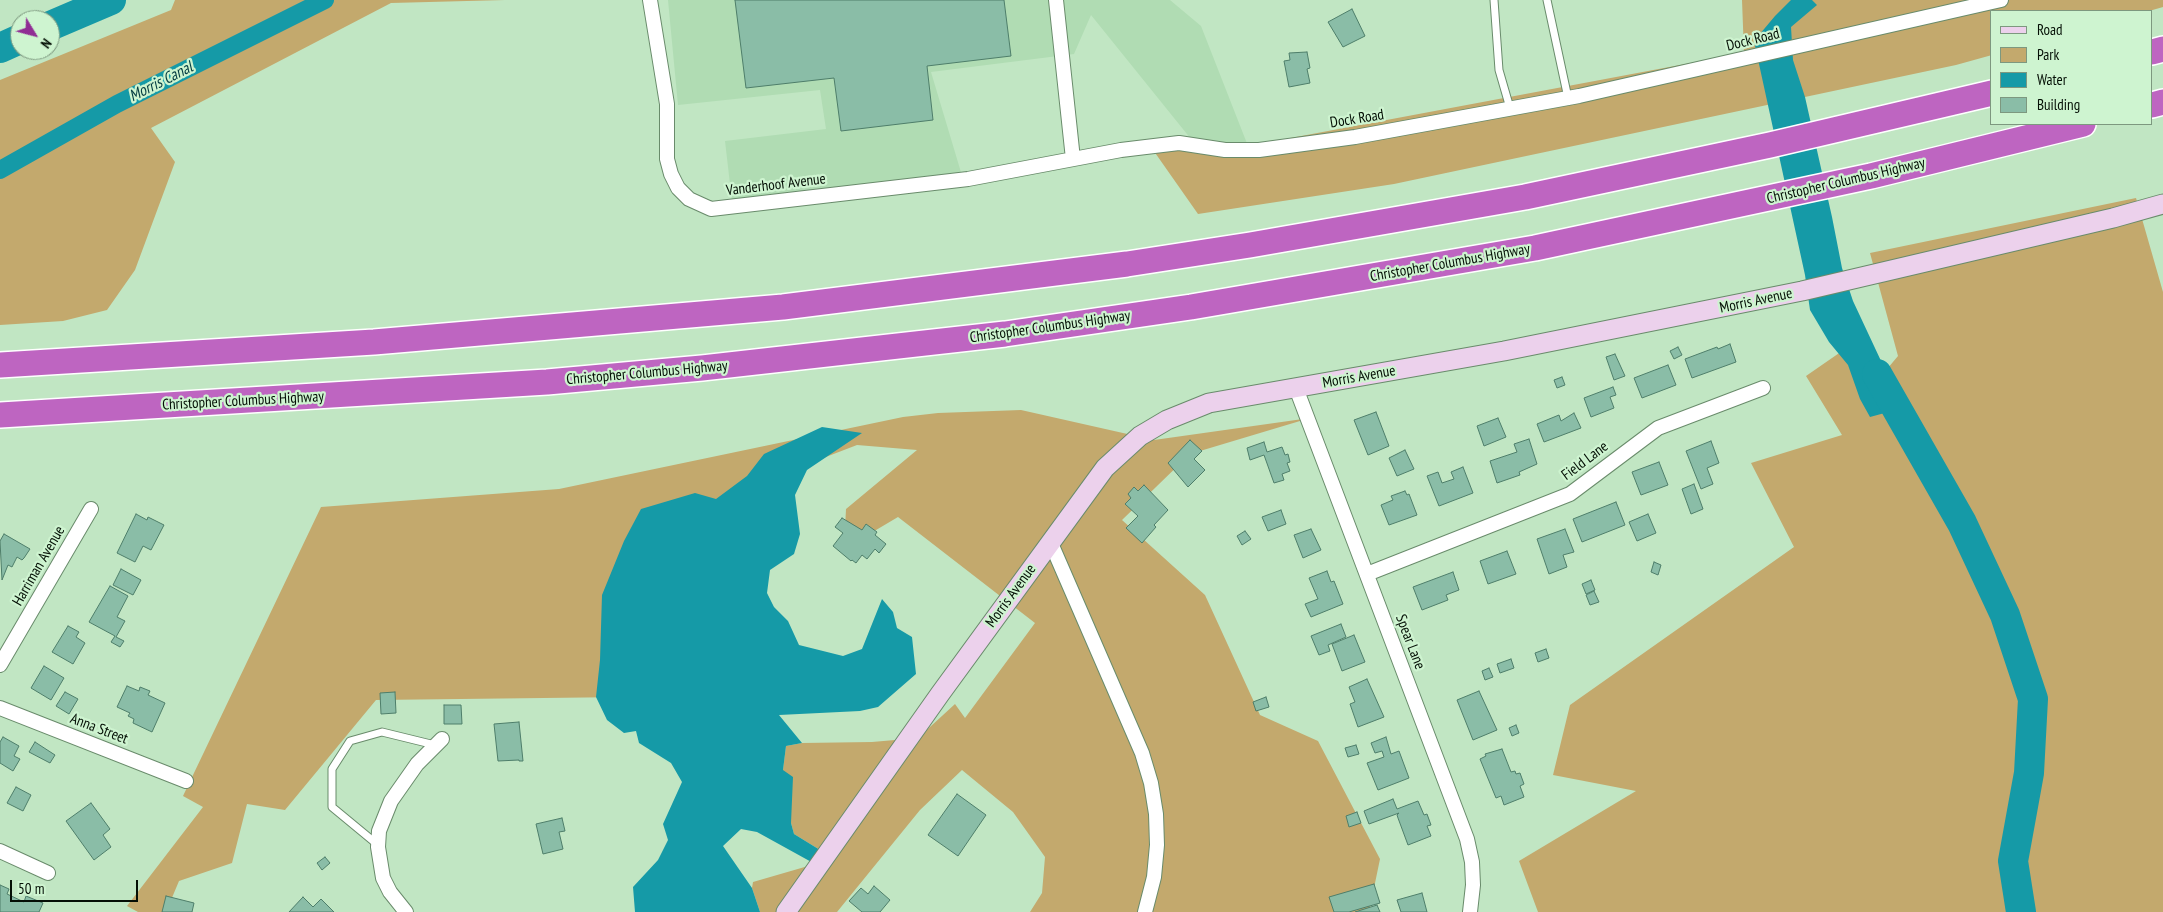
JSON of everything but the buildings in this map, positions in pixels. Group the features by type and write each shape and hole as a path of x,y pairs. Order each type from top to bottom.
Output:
{"highway":[{"path":"0,365 374,342 551,328 783,307 1128,264 1525,198 1770,145 1990,93"},
{"name":"Christopher Columbus Highway","path":"0,415 547,382 896,347 1171,310 1535,248 1871,176 2079,125"}],"street":[{"name":"Vanderhoof Avenue","path":"650,0 667,104 667,159 671,174 678,188 703,207 710,209 968,179 1073,159"},
{"path":"1056,0 1073,159"},
{"name":"Dock Road","path":"1073,159 1121,150 1179,143 1225,150 1259,150 1355,136 1568,98 1749,59 1800,45 2001,0"},
{"name":"Morris Avenue","path":"786,912 1105,468 1140,436 1167,420 1208,403 1504,351 1802,291 2113,218 2163,204"},
{"name":"Spear Lane","path":"1296,388 1467,838 1472,862 1473,885 1470,912"},
{"name":"Field Lane","path":"1367,574 1570,494 1658,428 1763,388"},
{"name":"Harriman Avenue","path":"0,665 91,509"},
{"path":"1050,542 1142,753 1151,783 1156,814 1156,845 1154,877 1145,912"},
{"name":"Anna Street","path":"0,708 186,781"},
{"path":"406,912 390,892 383,878 379,863 379,831 391,801 417,764 439,742"},
{"path":"0,851 48,873"}],"lane":[{"path":"1494,0 1499,70 1510,108"},
{"path":"1547,0 1568,98"},
{"path":"378,845 332,807 332,769 350,741 382,732 439,742"}],"shaded area":[{"path":"668,0 1170,0 1201,26 1248,146 1195,144 1091,15 1074,54 931,72 963,179 733,210 725,141 826,129 820,90 678,105"}],"green space":[{"path":"175,0 505,0 391,3 151,128 175,162 135,270 107,310 63,321 0,325 0,80 49,60 60,60 60,55 171,10"},
{"path":"1742,0 2163,0 2163,7 2152,10 1990,10 1990,56 1956,65 1394,184 1198,214 1151,147 1248,146 1744,53"},
{"path":"2136,198 2163,292 2163,912 1538,912 1519,861 1636,791 1553,775 1570,705 1794,547 1751,463 1842,435 1806,376 1845,349 1872,387 1898,356 1870,253"},
{"path":"1021,410 1154,440 1310,418 1190,454 1122,520 1205,595 1260,715 1318,741 1380,859 1369,912 1030,912 1042,893 1045,857 1013,812 962,770 920,810 837,912 760,912 752,888 753,882 815,864 820,850 794,834 783,770 786,746 802,743 872,742 918,738 955,704 965,718 1035,623 898,517 844,549 846,509 917,450 857,445 792,470 627,697 376,700 285,810 247,804 232,863 179,881 166,912 138,912 127,906 203,807 183,796 321,507 559,489 903,417 938,413"}],"water":[{"path":"1791,0 1812,0 1817,5 1791,27 1793,60 1805,97 1842,268 1853,301 1903,408 1870,417 1860,399 1848,365 1829,342 1810,310 1805,275 1754,41"},
{"path":"822,427 862,433 807,470 795,495 800,534 794,554 770,570 767,593 774,607 788,621 799,645 843,656 862,649 882,599 893,612 897,628 912,637 916,674 878,707 860,711 779,715 802,743 786,746 783,770 793,777 791,823 794,834 820,850 815,864 757,832 741,829 723,846 752,888 760,912 635,912 633,887 658,860 668,840 663,824 682,782 671,763 639,743 636,731 624,733 607,720 596,697 600,660 602,595 624,541 641,509 695,493 716,499 747,476 764,454"}],"waterway":[{"path":"60,22 111,0"},
{"name":"Morris Canal","path":"0,170 117,104 325,0"},
{"path":"0,48 10,44"},
{"path":"1877,374 1962,523 2005,615 2033,699 2029,773 2013,861 2021,912"}]}
